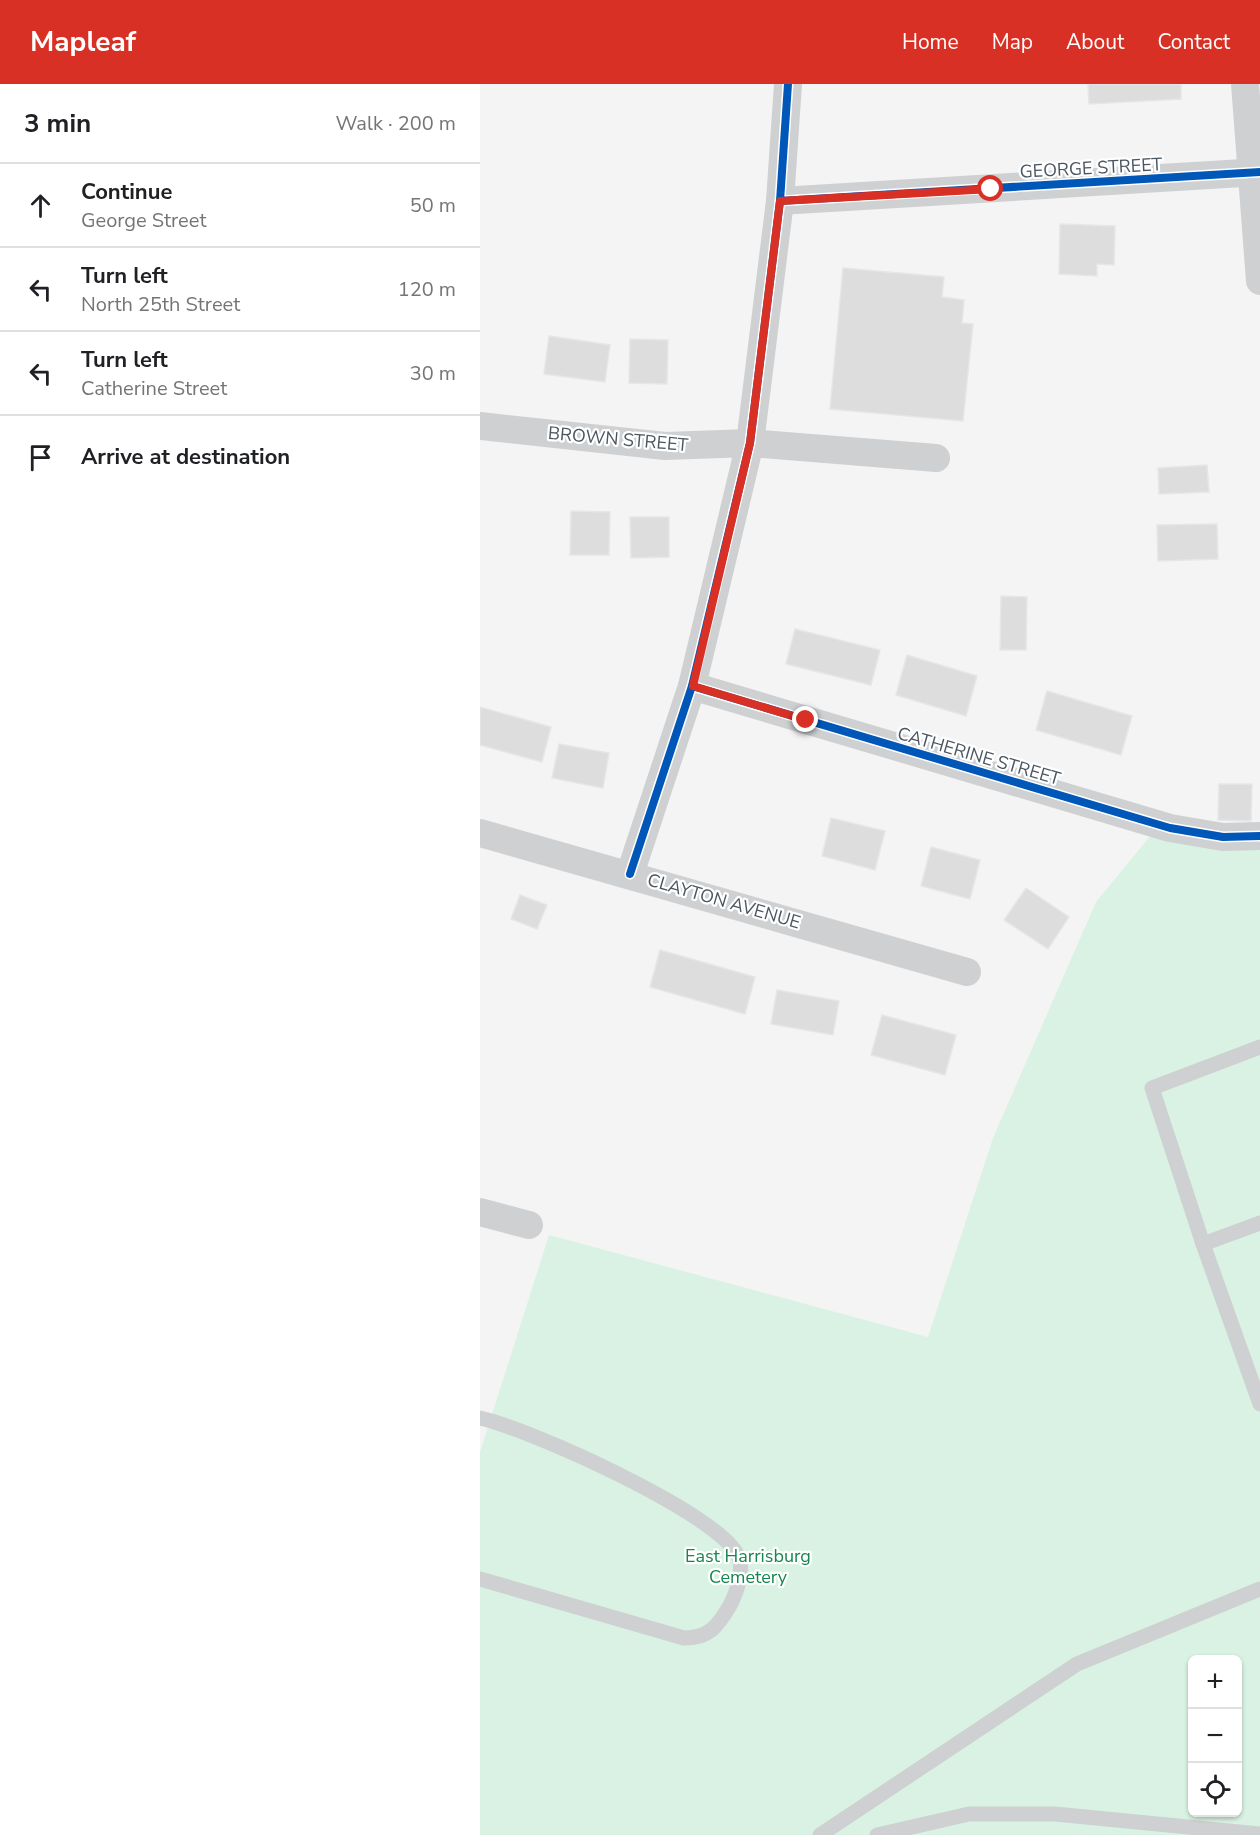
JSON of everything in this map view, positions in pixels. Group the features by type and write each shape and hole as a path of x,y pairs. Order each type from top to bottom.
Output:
{"street":[{"path":"630,874 693,686 750,443 780,201 788,84"},
{"path":"1245,84 1255,173 1260,281"},
{"name":"GEORGE STREET","path":"780,201 1255,173"},
{"name":"BROWN STREET","path":"480,426 664,446 750,443 936,458"},
{"name":"CATHERINE STREET","path":"693,686 1170,828 1222,837 1260,836"},
{"name":"CLAYTON AVENUE","path":"480,832 967,972"},
{"path":"480,1212 530,1225"}],"lane":[{"path":"1260,1047 1152,1088 1203,1244 1260,1402"},
{"path":"1203,1244 1260,1223"},
{"path":"480,1418 544,1440 611,1471 687,1513 723,1538 739,1558 735,1596 711,1633 699,1638 684,1638 480,1579"},
{"path":"831,1833 1077,1664 1260,1589"},
{"path":"877,1835 969,1814 1055,1814 1260,1834"}],"green space":[{"name":"East Harrisburg Cemetery","path":"1151,835 1260,846 1260,1835 480,1835 480,1452 549,1235 928,1337 993,1138 1096,902"}],"building":[{"path":"1088,84 1181,84 1181,99 1089,104"},
{"path":"1060,224 1115,226 1114,265 1097,264 1097,276 1059,274"},
{"path":"843,268 944,277 942,297 964,300 962,323 973,324 963,421 830,409"},
{"path":"549,336 610,345 605,382 544,374"},
{"path":"630,339 668,340 667,384 629,383"},
{"path":"1207,465 1209,492 1159,494 1158,468"},
{"path":"571,511 610,512 609,555 570,555"},
{"path":"630,517 669,517 669,557 631,558"},
{"path":"1217,524 1218,559 1158,561 1157,525"},
{"path":"1001,596 1027,597 1026,650 1000,650"},
{"path":"795,629 880,650 871,685 786,664"},
{"path":"907,655 977,676 966,716 896,695"},
{"path":"1047,691 1132,716 1121,755 1036,730"},
{"path":"480,707 551,727 542,762 480,745"},
{"path":"559,744 609,753 603,788 552,778"},
{"path":"1219,784 1252,784 1251,821 1218,820"},
{"path":"831,818 885,831 875,870 822,856"},
{"path":"931,847 980,860 970,899 921,886"},
{"path":"1026,888 1069,917 1048,949 1004,920"},
{"path":"520,895 547,905 537,929 511,919"},
{"path":"660,950 755,977 745,1014 650,987"},
{"path":"777,990 839,1001 833,1035 771,1024"},
{"path":"882,1015 956,1035 945,1075 871,1055"}],"cycle path":[{"path":"630,874 692,686 750,443 780,201 788,84"},
{"path":"780,201 1260,172"},
{"path":"692,686 1170,828 1223,837 1260,836"}],"route":[{"path":"806,720 693,686 750,443 780,201 991,189"}]}
